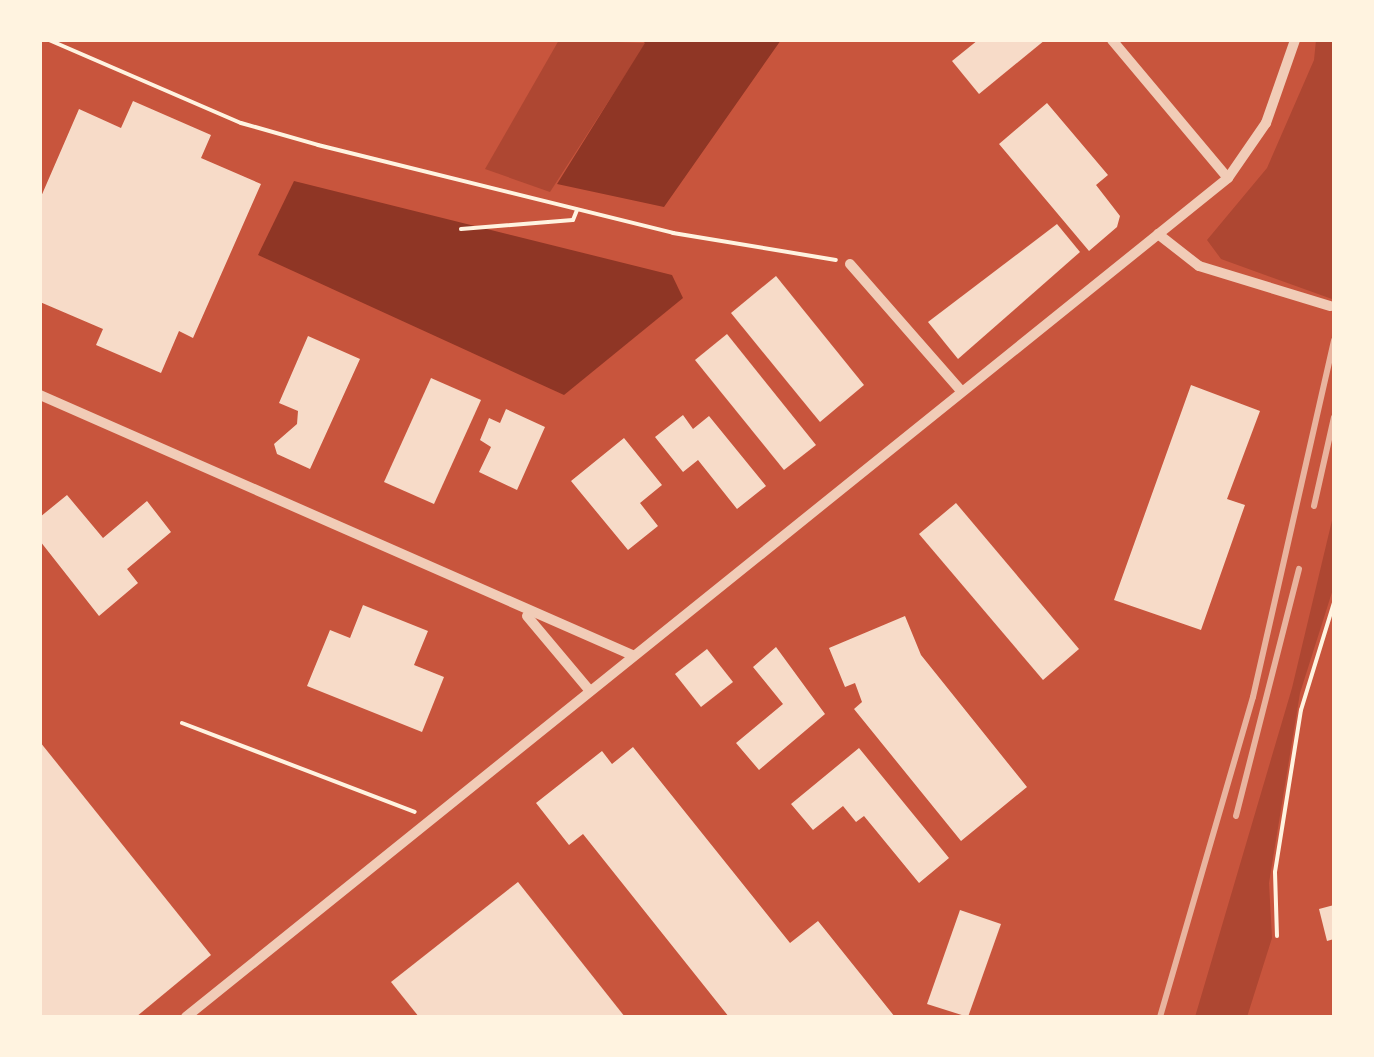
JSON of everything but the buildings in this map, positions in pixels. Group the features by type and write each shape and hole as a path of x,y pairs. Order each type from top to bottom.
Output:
{"street":[{"path":"1112,40 1228,178"},
{"path":"186,1017 632,654 1228,178 1266,122 1295,40"},
{"path":"1158,234 1199,266 1330,306"},
{"path":"850,264 961,392"},
{"path":"40,395 522,612 632,654"},
{"path":"522,612 546,632 590,691"}],"path":[{"path":"49,40 241,123 577,210 850,264"},
{"path":"461,229 573,220 577,210"},
{"path":"1277,936 1275,872 1301,710 1334,603"},
{"path":"182,723 434,818"}],"shaded area":[{"path":"559,40 646,43 550,192 485,169"},
{"path":"641,40 781,40 664,207 557,184 645,43"},
{"path":"1316,40 1334,40 1332,299 1221,259 1207,240 1267,168 1314,60"},
{"path":"294,181 672,275 683,298 564,395 258,255"},
{"path":"1334,512 1334,586 1300,693 1269,883 1272,938 1247,1017 1195,1017 1292,688"}],"railway":[{"path":"1160,1017 1253,697 1334,340"},
{"path":"1314,506 1334,417"},
{"path":"1236,816 1299,569"}]}
